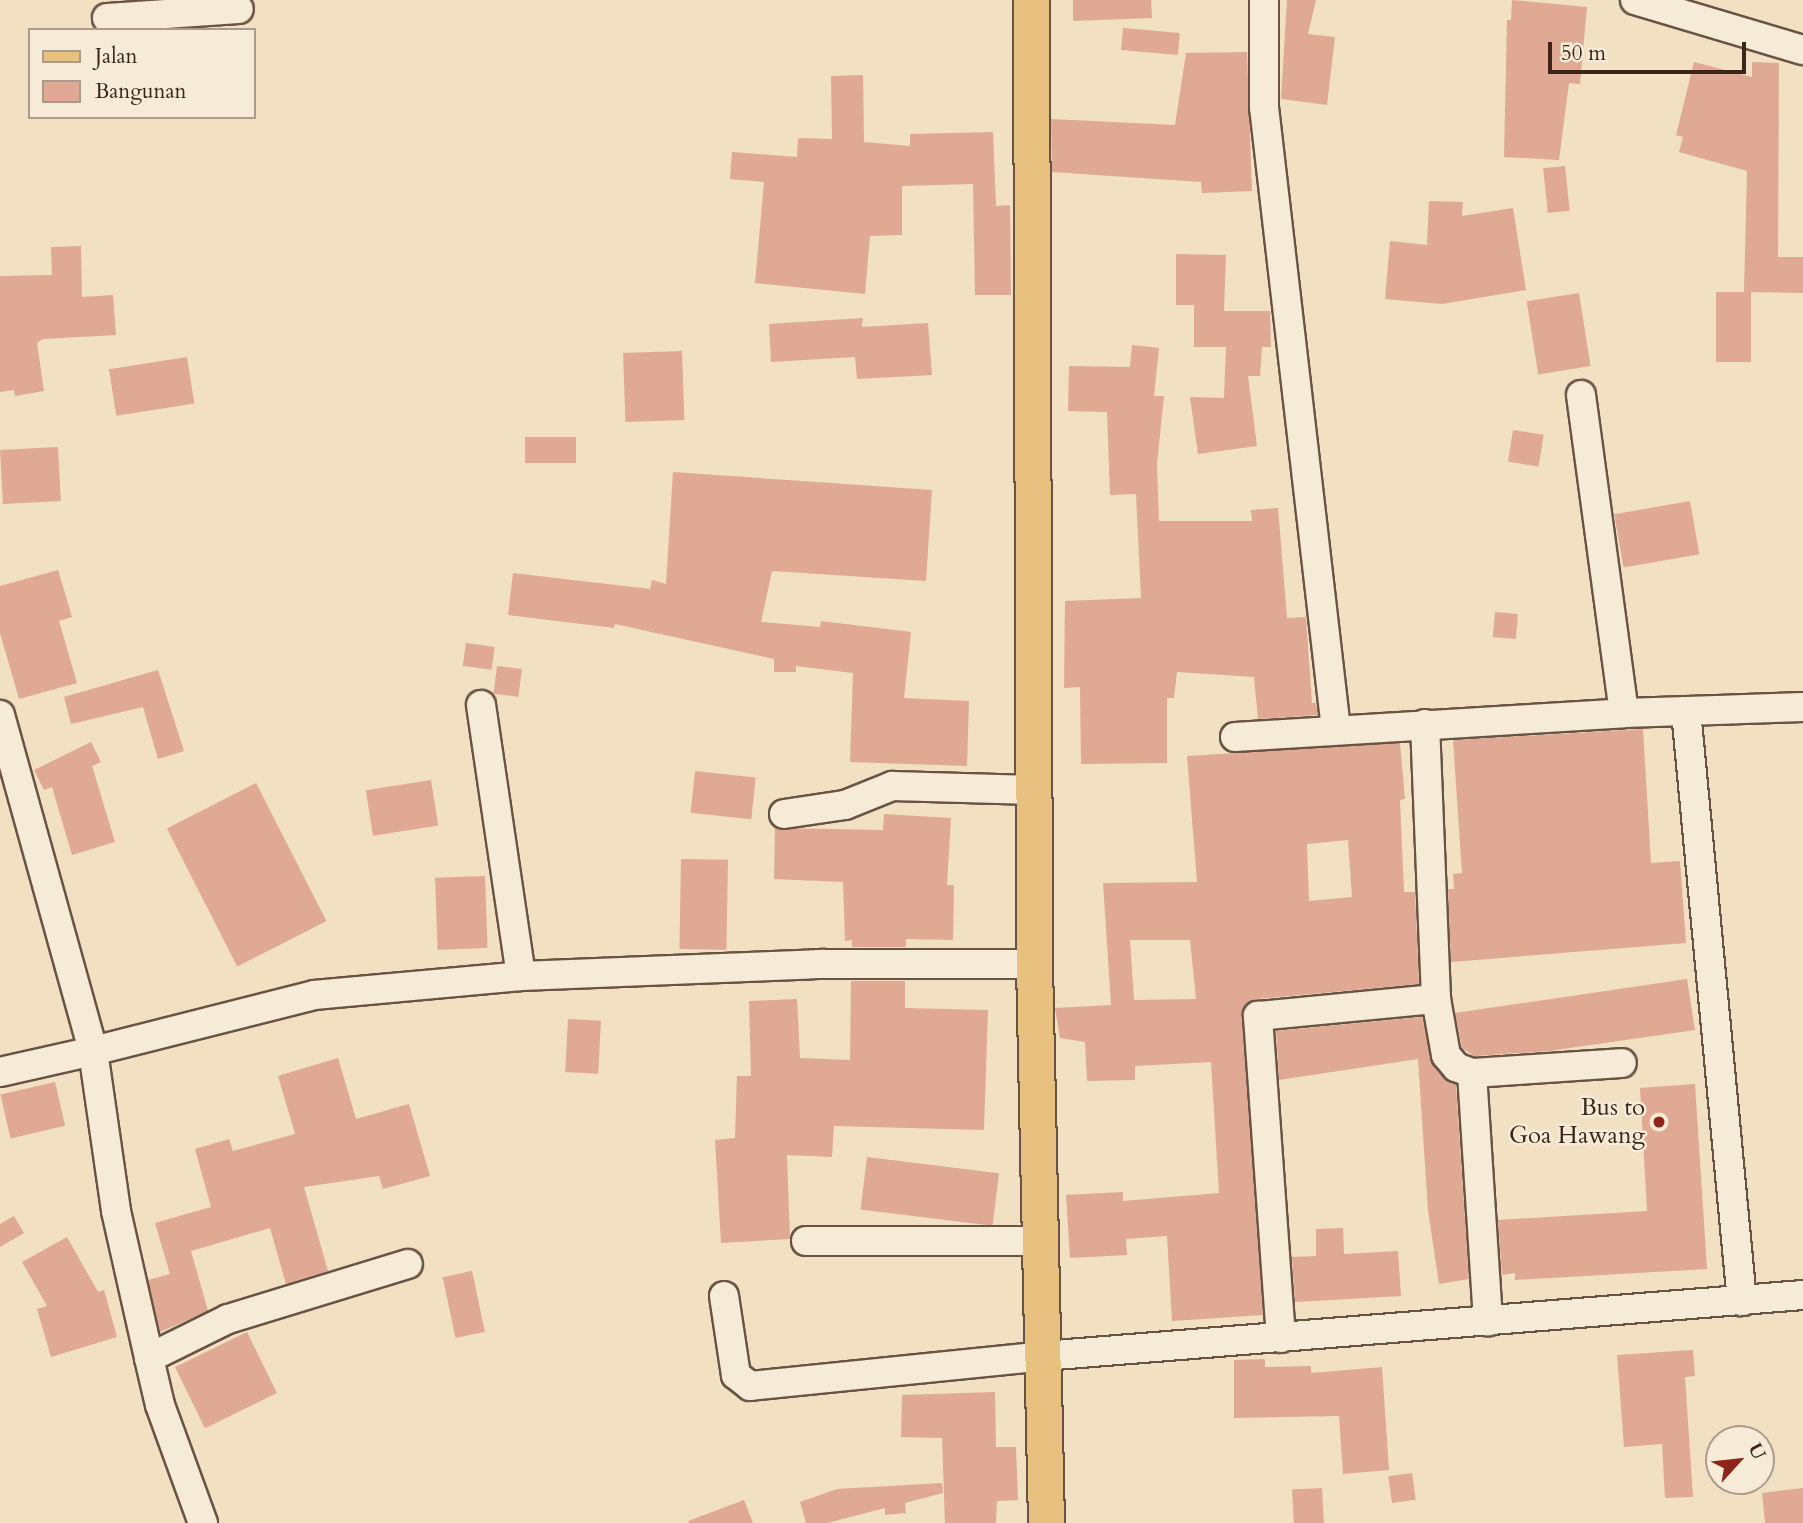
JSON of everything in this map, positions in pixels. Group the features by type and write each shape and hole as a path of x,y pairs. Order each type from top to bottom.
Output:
{"main road":[{"path":"1031,0 1034,964 1046,1523"}],"street":[{"path":"1264,0 1264,107 1336,729"},
{"path":"1635,0 1803,50"},
{"path":"107,16 239,9"},
{"path":"1581,395 1624,713"},
{"path":"481,705 521,976"},
{"path":"1235,737 1624,713 1803,707"},
{"path":"1686,711 1742,1301"},
{"path":"0,715 93,1051 116,1211 160,1405 203,1523"},
{"path":"1425,724 1436,999 1447,1055 1456,1068 1472,1073 1622,1063"},
{"path":"784,814 845,804 892,786 1034,790"},
{"path":"0,1072 314,995 521,976 824,964 1034,964"},
{"path":"1280,1338 1258,1016 1436,999"},
{"path":"1472,1073 1488,1321"},
{"path":"806,1241 1040,1241"},
{"path":"149,1357 228,1319 408,1264"},
{"path":"724,1296 736,1375 750,1385 1043,1356 1803,1295"}],"building":[{"path":"1073,0 1151,0 1152,18 1073,21"},
{"path":"1287,0 1316,0 1308,34 1335,37 1327,105 1281,99"},
{"path":"1512,0 1587,7 1580,84 1569,83 1559,160 1504,157 1507,20 1511,20"},
{"path":"1123,28 1180,33 1178,55 1121,50"},
{"path":"1247,52 1252,191 1202,193 1201,182 1052,172 1051,119 1175,125 1186,53"},
{"path":"1694,62 1752,77 1752,62 1779,63 1778,257 1803,257 1803,293 1744,292 1747,171 1679,152 1683,137 1676,135"},
{"path":"863,75 864,142 910,146 910,134 993,132 996,206 1010,205 1011,295 975,295 973,184 902,186 902,235 870,236 865,294 755,283 764,182 730,179 732,152 797,157 798,138 832,139 831,76"},
{"path":"1565,166 1570,211 1548,213 1543,168"},
{"path":"1429,201 1463,202 1462,216 1513,208 1526,290 1442,304 1385,299 1390,241 1427,245"},
{"path":"81,246 82,297 113,295 116,335 43,339 37,343 44,391 15,396 14,390 0,392 0,276 52,275 51,247"},
{"path":"1176,254 1226,255 1224,311 1270,311 1271,347 1262,347 1260,376 1248,376 1257,446 1198,454 1190,397 1224,398 1226,347 1194,347 1194,305 1176,305"},
{"path":"1716,292 1751,292 1751,362 1716,362"},
{"path":"1579,293 1591,366 1538,374 1527,301"},
{"path":"863,318 862,327 928,323 932,375 857,379 855,357 771,362 769,324"},
{"path":"1132,345 1159,348 1154,396 1164,396 1157,464 1159,521 1252,521 1251,510 1278,508 1287,618 1306,617 1312,703 1316,703 1318,715 1258,719 1254,677 1177,672 1174,698 1167,698 1167,763 1081,764 1080,687 1064,688 1065,601 1141,598 1136,494 1110,495 1107,412 1068,411 1069,366 1130,367"},
{"path":"682,351 684,420 625,422 623,353"},
{"path":"187,357 194,403 116,416 109,369"},
{"path":"1513,430 1544,435 1539,466 1508,462"},
{"path":"525,437 576,437 576,463 525,463"},
{"path":"58,447 61,501 3,504 0,450"},
{"path":"673,472 932,490 926,581 772,571 761,622 820,627 821,621 911,632 904,698 969,701 967,766 850,762 853,673 796,666 796,672 774,672 774,659 615,624 614,628 508,615 513,573 650,589 652,580 666,584"},
{"path":"1690,501 1699,554 1624,568 1614,514"},
{"path":"58,570 72,617 59,621 77,683 19,699 0,633 0,586"},
{"path":"1495,612 1518,614 1516,639 1493,637"},
{"path":"466,643 495,647 492,670 463,666"},
{"path":"497,666 522,669 518,697 494,694"},
{"path":"158,670 184,751 158,759 143,707 71,724 64,697"},
{"path":"1643,729 1651,863 1680,861 1686,943 1451,962 1448,889 1454,889 1453,874 1462,873 1453,740"},
{"path":"91,742 101,762 92,766 115,842 72,855 52,787 44,790 34,770"},
{"path":"1400,743 1405,799 1400,800 1404,892 1415,892 1419,984 1256,999 1243,1008 1263,1315 1172,1321 1167,1236 1126,1239 1127,1255 1070,1258 1066,1195 1123,1192 1123,1201 1219,1193 1211,1062 1135,1066 1135,1080 1087,1081 1085,1042 1060,1038 1055,1008 1111,1005 1103,883 1197,882 1187,756","holes":["1348,840 1352,897 1309,901 1307,844","1130,940 1190,940 1196,999 1134,1000"]},
{"path":"695,771 756,777 751,819 691,813"},
{"path":"431,780 438,825 373,836 366,790"},
{"path":"256,783 326,921 237,967 167,828"},
{"path":"884,814 951,818 947,885 954,885 953,940 906,939 906,947 852,947 852,940 845,941 843,882 774,879 775,828 883,830"},
{"path":"681,859 728,860 726,950 679,949"},
{"path":"485,876 488,948 438,950 435,878"},
{"path":"1687,979 1695,1030 1549,1051 1474,1056 1462,1048 1455,1013"},
{"path":"851,981 905,981 905,1008 988,1010 984,1130 834,1126 832,1157 787,1155 790,1239 721,1243 715,1140 735,1138 737,1076 751,1076 749,1001 797,999 800,1058 850,1060"},
{"path":"1422,1017 1433,1065 1456,1085 1469,1279 1439,1284 1428,1210 1418,1059 1279,1080 1276,1031"},
{"path":"568,1019 601,1021 598,1074 565,1072"},
{"path":"338,1058 356,1119 409,1104 430,1176 383,1189 379,1176 304,1187 328,1271 286,1284 270,1228 191,1251 208,1311 160,1332 148,1280 170,1274 155,1223 211,1207 195,1149 229,1139 233,1151 295,1134 278,1076"},
{"path":"55,1082 65,1126 11,1138 0,1095"},
{"path":"1695,1084 1707,1269 1515,1280 1515,1273 1502,1275 1498,1220 1647,1211 1640,1088"},
{"path":"867,1157 999,1173 993,1226 861,1210"},
{"path":"14,1216 24,1233 0,1247 0,1224"},
{"path":"1343,1228 1344,1254 1398,1251 1401,1296 1295,1302 1292,1257 1316,1256 1316,1229"},
{"path":"67,1237 98,1292 104,1290 117,1337 51,1357 37,1309 47,1306 22,1262"},
{"path":"472,1271 485,1332 456,1338 443,1277"},
{"path":"247,1332 277,1393 205,1428 175,1367"},
{"path":"1693,1350 1695,1376 1685,1377 1693,1497 1665,1498 1662,1444 1624,1447 1617,1355"},
{"path":"1265,1359 1265,1367 1311,1366 1311,1373 1382,1367 1389,1470 1343,1474 1339,1416 1234,1418 1234,1360"},
{"path":"995,1392 996,1447 1016,1447 1018,1500 997,1501 996,1523 945,1523 942,1438 901,1437 902,1395"},
{"path":"1412,1473 1416,1500 1392,1503 1388,1476"},
{"path":"942,1483 943,1493 905,1503 906,1513 885,1515 885,1508 827,1523 806,1523 800,1502 837,1489"},
{"path":"1322,1488 1324,1523 1294,1523 1292,1490"},
{"path":"1803,1488 1803,1523 1765,1523 1762,1495 1775,1495 1775,1491"},
{"path":"744,1500 753,1523 688,1521"}],"place":[{"name":"Bus to Goa Hawang","path":"1659,1122"}]}
